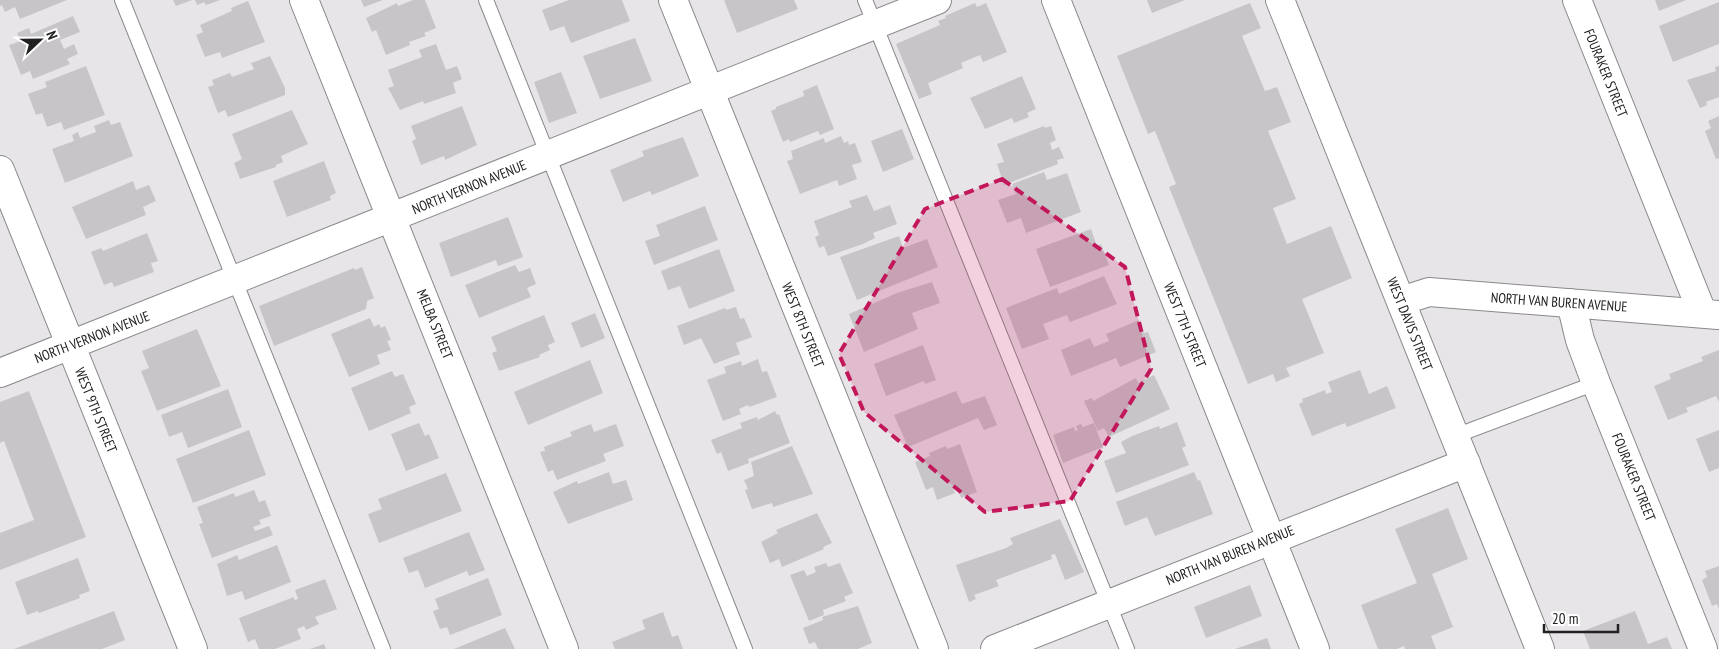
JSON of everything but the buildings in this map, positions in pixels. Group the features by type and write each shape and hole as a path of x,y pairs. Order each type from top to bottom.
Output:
{"street":[{"name":"MELBA STREET","path":"304,0 393,218 564,649"},
{"name":"WEST 8TH STREET","path":"673,0 934,649"},
{"name":"NORTH VERNON AVENUE","path":"0,373 937,0"},
{"name":"WEST 7TH STREET","path":"1056,0 1315,649"},
{"name":"WEST DAVIS STREET","path":"1280,0 1540,649"},
{"name":"FOURAKER STREET","path":"1577,0 1711,314"},
{"name":"WEST 9TH STREET","path":"0,170 193,649"},
{"name":"NORTH VAN BUREN AVENUE","path":"1401,301 1429,292 1711,314"},
{"name":"FOURAKER STREET","path":"1571,303 1580,340 1596,383 1703,649"},
{"name":"NORTH VAN BUREN AVENUE","path":"995,649 1466,463"}],"lane":[{"path":"122,0 383,649"},
{"path":"486,0 745,649"},
{"path":"865,0 1127,649"},
{"path":"1455,436 1596,383"}],"highlighted area":[{"path":"1002,179 1125,267 1151,369 1070,501 985,512 864,412 839,354 925,209"}]}
